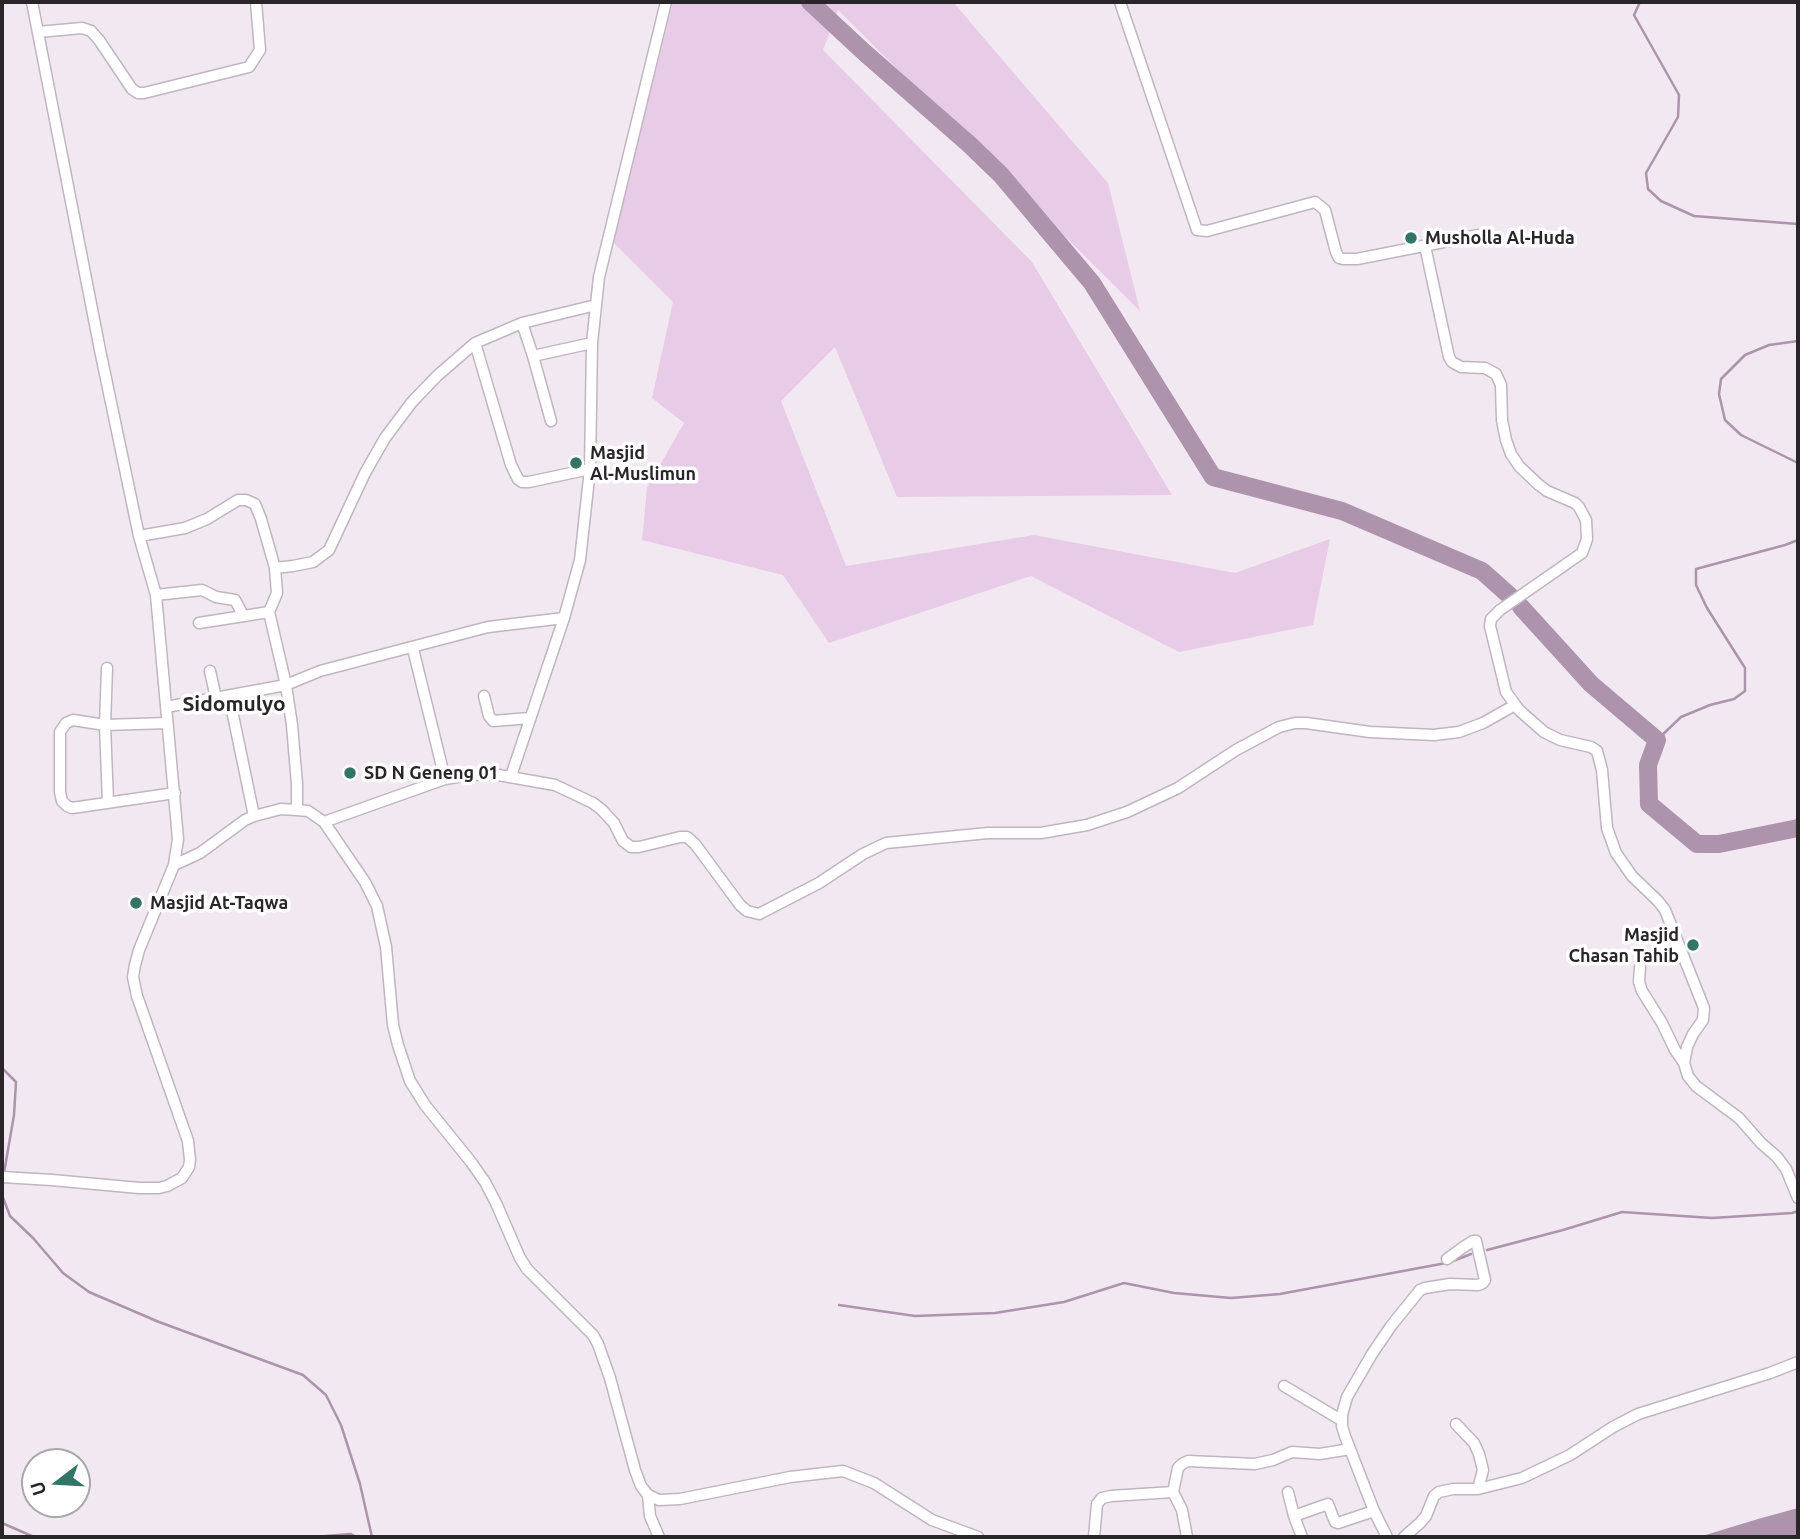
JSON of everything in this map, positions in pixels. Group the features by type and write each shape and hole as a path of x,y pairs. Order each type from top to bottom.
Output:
{"street":[{"path":"2,1177 159,1188 182,1178 189,1167 190,1152 136,996 133,977 139,950 174,865 178,839 156,595 139,536 100,350 32,2"},
{"path":"38,32 82,29 91,31 132,89 144,93 249,67 260,50 256,2"},
{"path":"512,776 564,618 580,560 590,469 592,343 599,277 666,2"},
{"path":"1120,2 1197,230 1207,231 1315,202 1325,210 1339,258 1357,259 1479,235"},
{"path":"1425,246 1452,362 1461,367 1485,369 1496,374 1501,385 1502,420 1511,454 1519,466 1539,485 1580,508 1586,520 1587,539 1582,553 1500,610 1491,619 1490,626 1506,692 1515,705 1544,732 1560,740 1591,747 1598,755 1607,828 1616,853 1632,876 1665,910 1704,1008 1703,1020 1689,1041 1684,1063"},
{"path":"275,568 313,562 329,550 365,473 396,422 437,376 475,344 522,323 596,305"},
{"path":"522,323 551,421"},
{"path":"533,356 592,343"},
{"path":"475,344 511,465 518,479 524,482 590,469"},
{"path":"139,536 185,528 207,519 238,500 255,504 275,568 277,593 269,612 286,685 295,761 297,810"},
{"path":"156,595 202,590 216,597 235,600 243,615"},
{"path":"199,623 269,612"},
{"path":"166,707 286,685 320,671 488,627 564,618"},
{"path":"414,647 445,779"},
{"path":"107,668 105,725 108,803"},
{"path":"210,671 216,698"},
{"path":"484,695 489,716 493,720 530,718"},
{"path":"229,696 254,816"},
{"path":"324,822 445,779 469,775 512,776 555,785 593,803 614,823 624,841 631,847 687,837 740,905 747,911 759,914 819,883 863,854 886,844 988,833 1041,833 1087,825 1127,812 1178,788 1236,750 1279,727 1306,723 1370,732 1434,735 1459,732 1483,723 1515,705"},
{"path":"167,723 105,725 73,720 63,725 60,732 60,792 62,801 69,808 175,793"},
{"path":"174,865 200,853 254,816 281,809 297,810 308,811 324,822 365,881 377,906 386,947 393,1025 410,1081 425,1105 485,1182 527,1269 593,1335 598,1344 613,1387 635,1469 648,1495 650,1516 659,1537"},
{"path":"1640,968 1639,982 1642,991 1684,1063 1691,1082 1739,1118 1777,1157 1786,1169 1798,1198"},
{"path":"1387,1537 1374,1511 1341,1420 1347,1397 1354,1384 1391,1326 1420,1290 1450,1284 1478,1285 1485,1280 1475,1241 1447,1259"},
{"path":"1404,1537 1420,1523 1437,1494 1453,1489 1478,1489 1506,1483 1538,1472 1638,1414 1798,1362"},
{"path":"1284,1386 1341,1420"},
{"path":"1456,1424 1474,1443 1479,1454 1483,1470 1478,1489"},
{"path":"1187,1537 1182,1510 1173,1492 1178,1468 1182,1464 1188,1461 1255,1464 1292,1452 1320,1454 1350,1449"},
{"path":"648,1495 659,1500 680,1499 790,1477 843,1471 874,1483 932,1520 978,1537"},
{"path":"1094,1537 1097,1504 1102,1498 1173,1492"},
{"path":"1288,1492 1302,1537"},
{"path":"1294,1516 1328,1504 1335,1522 1338,1523 1374,1511"}],"shaded area":[{"path":"673,2 953,2 1108,183 1140,311 838,10 823,50 1032,262 1172,495 897,497 835,347 781,401 846,566 1034,535 1235,573 1330,539 1313,625 1179,652 1031,576 829,643 783,575 642,540 647,488 684,423 652,398 673,302 613,242"},
{"path":"1798,1508 1798,1537 1699,1537 1758,1519"}],"waterway":[{"path":"810,2 1001,175 1092,283 1213,477 1342,511 1482,571 1510,596"},
{"path":"1640,2 1634,15 1679,95 1678,117 1646,173 1648,189 1661,201 1694,216 1798,224"},
{"path":"1798,341 1769,345 1745,355 1721,379 1719,394 1725,420 1741,435 1798,463"},
{"path":"1657,740 1681,717 1734,699 1745,691 1745,668 1707,608 1696,585 1696,569 1798,540"},
{"path":"1521,607 1591,684 1657,740 1648,765 1649,804 1697,844 1719,844 1798,828"},
{"path":"2,1068 16,1082 14,1115 4,1173"},
{"path":"2,1189 3,1180"},
{"path":"2,1195 10,1216 63,1273 89,1292 159,1322 303,1375 326,1395 341,1425 360,1484 372,1537"},
{"path":"1487,1250 1622,1212 1712,1218 1798,1211"},
{"path":"1453,1261 1471,1254"},
{"path":"839,1305 915,1316 995,1313 1064,1302 1124,1283 1174,1293 1231,1298 1280,1294 1446,1263"},
{"path":"2,1523 34,1537"},
{"path":"313,1537 351,1534 356,1537"}],"place":[{"name":"Musholla Al-Huda","path":"1411,238"},
{"name":"Masjid Al-Muslimun","path":"576,463"},
{"name":"SD N Geneng 01","path":"350,773"},
{"name":"Masjid At-Taqwa","path":"136,903"},
{"name":"Masjid Chasan Tahib","path":"1693,945"}],"district":[{"name":"Sidomulyo","path":"234,704"}]}
